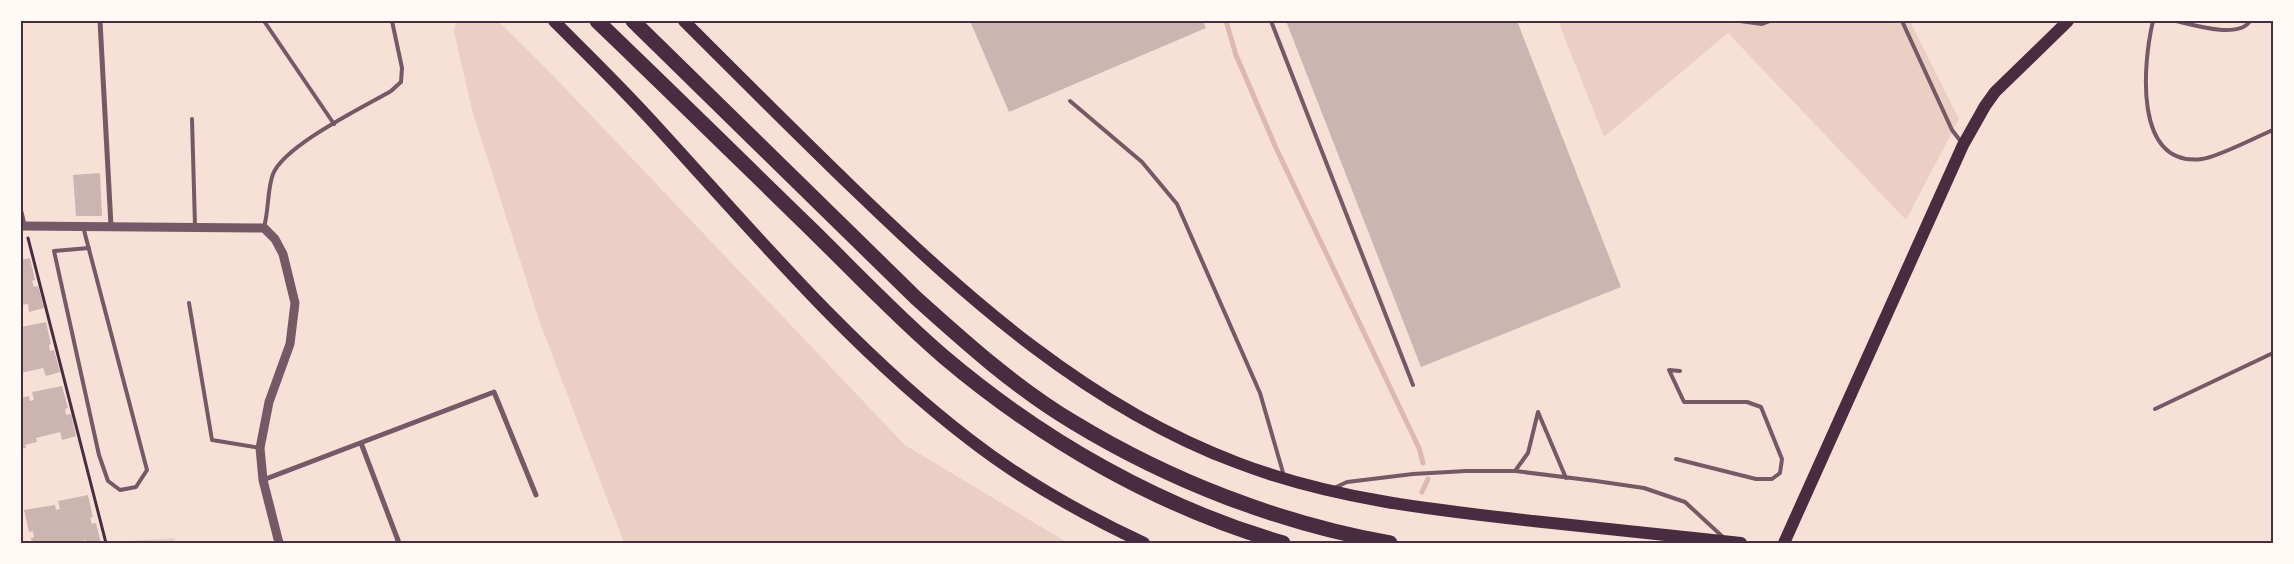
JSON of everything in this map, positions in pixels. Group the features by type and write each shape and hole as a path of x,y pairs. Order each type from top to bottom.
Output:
{"highway":[{"path":"597,21 906,321 980,387 1062,444 1113,473 1168,500 1227,524 1283,543"},
{"path":"633,21 958,336 1016,382 1072,422 1128,453 1186,481 1244,504 1307,523 1390,543"}],"main road":[{"path":"554,21 648,116 819,304 919,399 970,440 1019,475 1067,504 1144,543"},
{"path":"684,21 918,249 989,312 1038,352 1139,418 1189,444 1240,464 1329,491 1436,510 1741,543"},
{"path":"1784,543 1963,145 1995,92 2068,21"}],"street":[{"path":"100,21 111,226"},
{"path":"21,212 23,226 264,228 275,239 283,254 295,303 290,344 269,402 260,448 263,480 279,543"},
{"path":"263,480 494,392 536,495"},
{"path":"361,443 399,543"}],"lane":[{"path":"264,21 334,124"},
{"path":"264,228 273,174 283,159 297,146 391,91 401,82 402,68 392,21"},
{"path":"1271,21 1413,385"},
{"path":"1740,21 1762,24 1770,21"},
{"path":"1902,21 1952,130 1963,145"},
{"path":"2153,21 2147,47 2146,101 2151,121 2160,142 2170,153 2188,159 2204,159 2273,130"},
{"path":"2176,21 2228,30 2240,28 2250,21"},
{"path":"1070,101 1142,162 1177,204 1260,393 1285,478"},
{"path":"192,119 195,226"},
{"path":"82,225 147,470 136,487 120,490 108,481 99,455 54,251 88,248"},
{"path":"189,303 212,440 260,448"},
{"path":"2155,408 2273,353"},
{"path":"1676,459 1756,479 1772,479 1780,472 1782,459 1761,407 1747,402 1684,402 1669,370 1680,371"},
{"path":"1515,471 1528,453 1538,412 1566,478"},
{"path":"1329,491 1347,482 1413,474 1515,471 1644,488 1686,502 1728,541"}],"path":[{"path":"23,226 106,543"}],"shaded area":[{"path":"456,21 498,21 545,67 905,445 1068,543 624,543 540,323 472,110 454,32"},
{"path":"1558,21 1910,21 1959,119 1906,220 1728,33 1604,137"},
{"path":"174,538 175,543 111,542"}],"building":[{"path":"970,21 1203,21 1206,28 1009,112"},
{"path":"1286,21 1517,21 1621,287 1421,367"},
{"path":"100,173 102,216 76,216 73,175"},
{"path":"30,258 35,280 32,281 34,287 38,286 44,308 29,312 28,304 21,305 21,260"},
{"path":"46,322 51,344 49,345 50,351 54,350 60,372 46,376 43,368 21,373 21,327"},
{"path":"62,386 68,408 65,409 66,415 71,414 76,436 62,440 60,432 36,438 37,442 25,445 26,448 21,449 21,398 29,396 30,401 34,400 32,392"},
{"path":"88,495 93,517 90,518 92,524 96,523 101,543 86,543 86,540 76,543 32,543 33,531 29,532 24,510 55,505 56,510 60,509 58,501"}],"waterway":[{"path":"1226,21 1236,55 1276,148 1419,448 1423,463"},
{"path":"1422,492 1428,479"}]}
